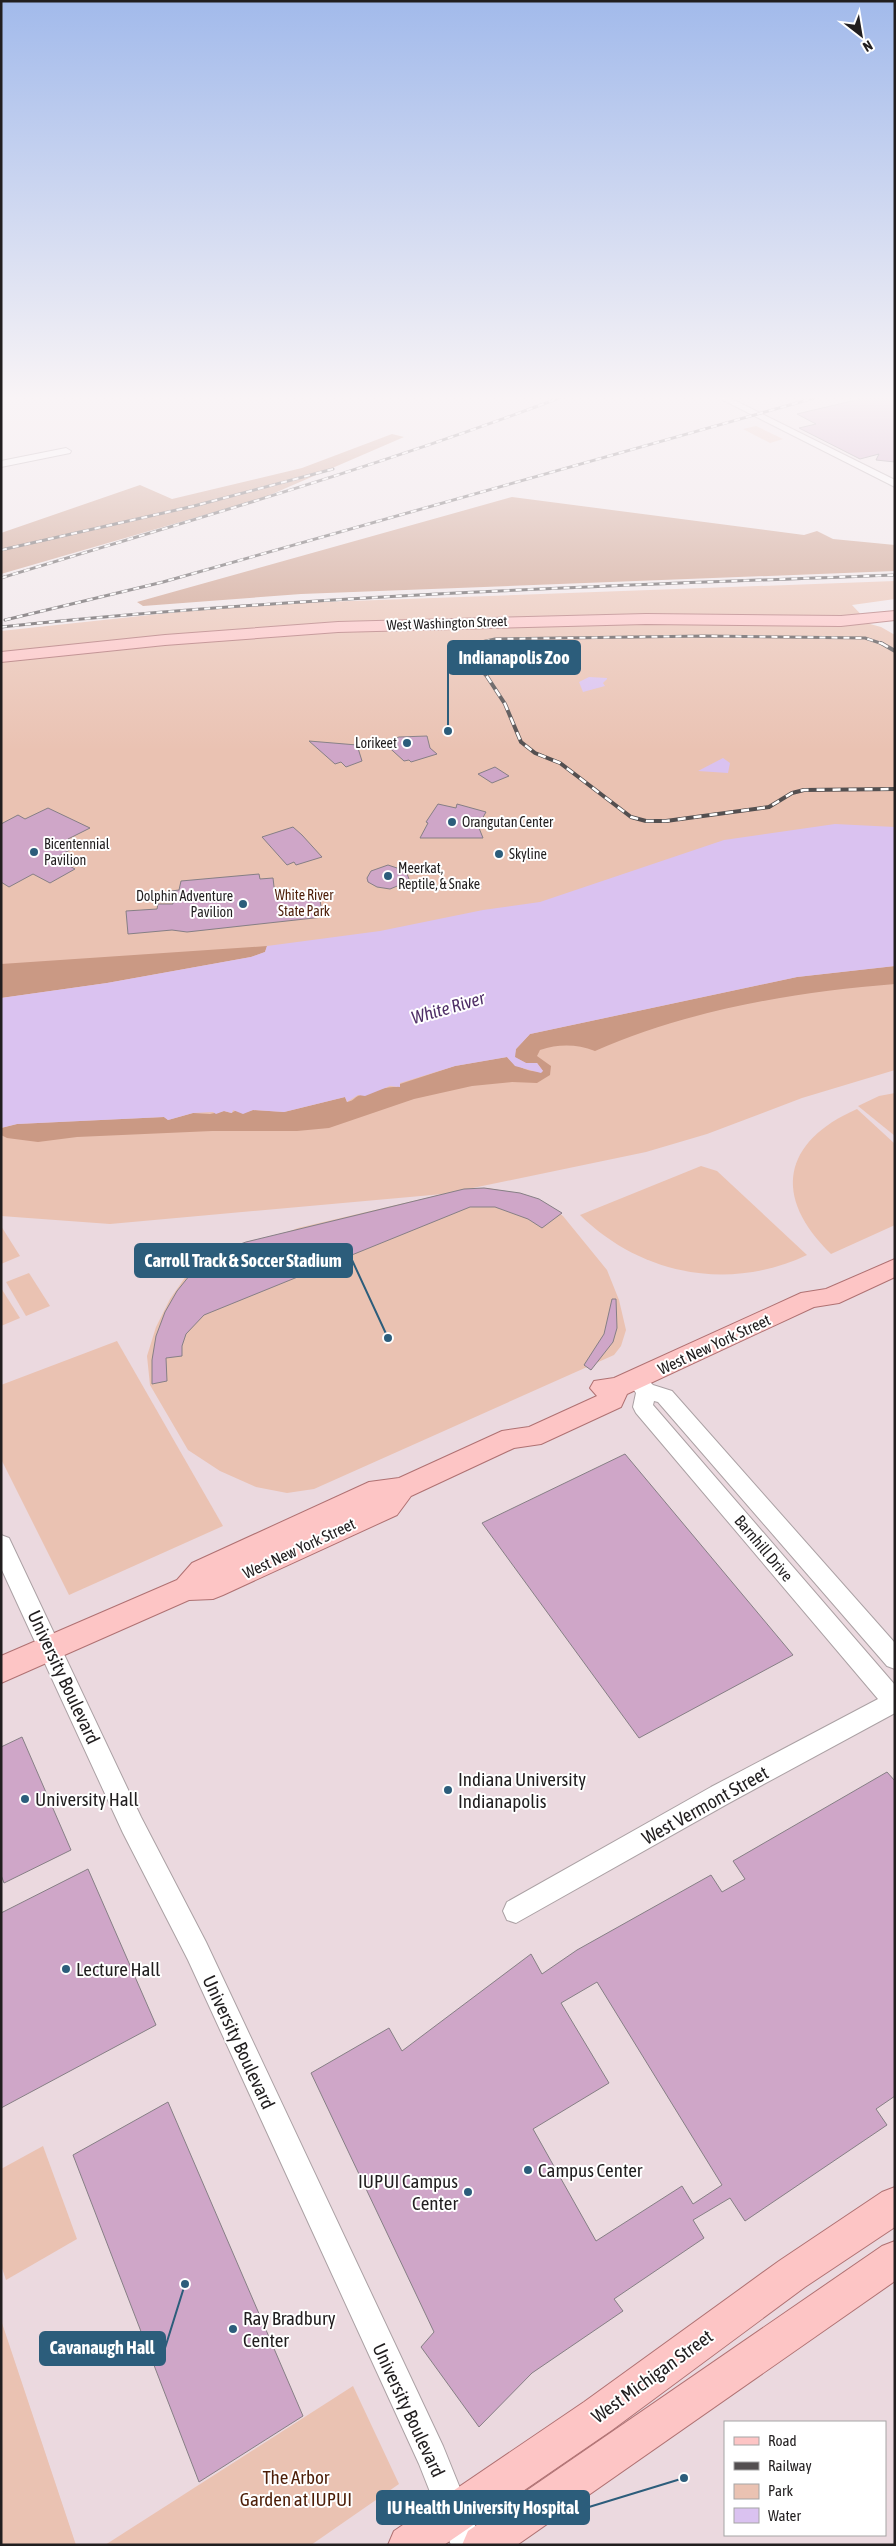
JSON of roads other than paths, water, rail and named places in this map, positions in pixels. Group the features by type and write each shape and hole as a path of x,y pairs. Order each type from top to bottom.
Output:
{"main road":[{"name":"West Washington Street","path":"1,657 165,640 356,626 646,619 834,621 883,614 895,606"},
{"name":"West Washington Street","path":"1,646 186,627 436,612 587,609 883,614"},
{"path":"883,614 895,627"},
{"name":"West New York Street","path":"810,1299 819,1287 895,1252"},
{"name":"West New York Street","path":"1,1670 187,1588 213,1587 387,1507 402,1488 512,1438 532,1437 612,1400 633,1386 810,1299 830,1297 895,1267"},
{"name":"West Michigan Street","path":"408,2545 461,2529 598,2416 784,2280 895,2205"},
{"path":"482,2545 895,2259"}],"street":[{"name":"Barnhill Drive","path":"633,1386 665,1396 895,1659"},
{"name":"Barnhill Drive","path":"633,1386 643,1407 895,1701"},
{"name":"University Boulevard","path":"1,1544 132,1825 197,1951 428,2449 461,2529"},
{"name":"West Vermont Street","path":"516,1912 720,1795 895,1701"}],"water":[{"path":"589,677 607,678 603,683 605,686 583,692 579,682"},
{"path":"723,758 730,763 728,773 698,771"},
{"name":"White River","path":"835,824 895,827 895,966 797,977 530,1034 516,1049 515,1057 526,1063 537,1063 543,1071 541,1073 515,1066 507,1057 455,1066 400,1083 400,1087 390,1086 365,1096 358,1095 347,1102 345,1097 284,1112 253,1110 243,1114 233,1110 232,1113 224,1111 216,1114 213,1112 193,1113 168,1120 164,1117 17,1124 1,1128 1,998 107,983 251,957 265,952 267,946 380,931 483,910 540,902 724,840"}],"railway":[{"path":"1,550 160,514"},
{"path":"1,578 212,514"},
{"path":"5,620 163,582 404,514"},
{"path":"1,627 112,616 336,600 559,588 895,575"},
{"path":"476,643 495,639 706,636 865,638 882,644"},
{"path":"476,643 464,652 486,675 505,704 521,742 535,753 560,763 631,817 646,821 666,821 769,807 792,793 804,790 895,789"},
{"path":"882,644 895,651"}],"place":[{"name":"Indianapolis Zoo","path":"448,731"},
{"name":"Lorikeet","path":"407,743"},
{"name":"Orangutan Center","path":"452,822"},
{"name":"Bicentennial Pavilion","path":"34,852"},
{"name":"Skyline","path":"499,854"},
{"name":"Meerkat, Reptile, & Snake","path":"388,876"},
{"name":"Dolphin Adventure Pavilion","path":"243,904"},
{"name":"Carroll Track & Soccer Stadium","path":"388,1338"},
{"name":"Indiana University Indianapolis","path":"448,1790"},
{"name":"University Hall","path":"25,1799"},
{"name":"Lecture Hall","path":"66,1969"},
{"name":"Campus Center","path":"528,2170"},
{"name":"IUPUI Campus Center","path":"468,2192"},
{"name":"Cavanaugh Hall","path":"185,2284"},
{"name":"Ray Bradbury Center","path":"233,2329"},
{"name":"IU Health University Hospital","path":"684,2478"}],"park label":[{"name":"White River State Park","path":"304,904"},
{"name":"The Arbor Garden at IUPUI","path":"296,2488"}]}
